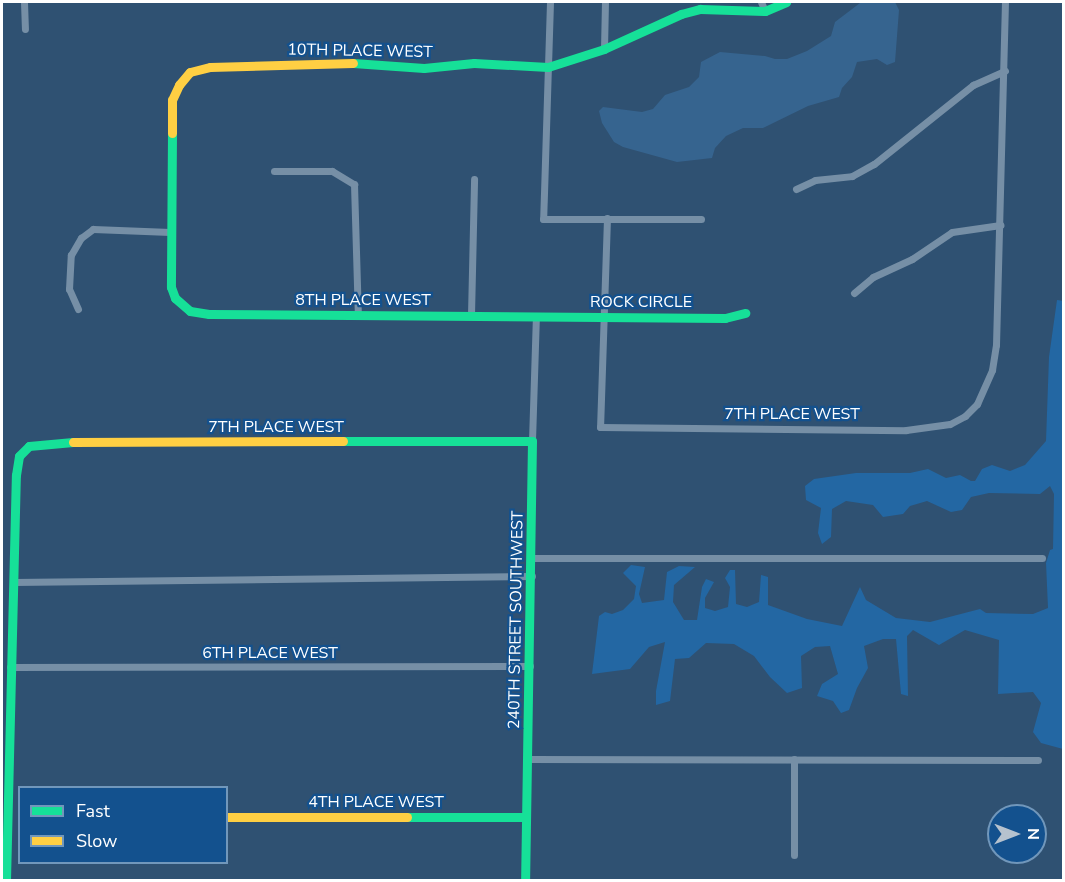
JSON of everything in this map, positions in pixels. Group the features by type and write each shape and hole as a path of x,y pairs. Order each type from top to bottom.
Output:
{"street":[{"path":"24,2 25,29"},
{"path":"550,2 543,219 701,219"},
{"path":"604,49 605,2"},
{"path":"548,68 604,49 681,14 700,9 763,6 786,2"},
{"path":"854,293 873,277 912,259 952,232 1000,225 1005,2"},
{"name":"10TH PLACE WEST","path":"170,232 172,100 178,85 190,72 210,67 366,63 424,68 474,63 548,68"},
{"path":"796,189 815,180 852,176 874,164 973,85 1005,70"},
{"path":"274,171 332,171 354,184 358,316"},
{"path":"471,315 474,179"},
{"path":"604,317 608,218"},
{"name":"7TH PLACE WEST","path":"604,317 600,427 906,430 950,423 965,416 977,404 992,369 996,345 1000,225"},
{"path":"78,309 69,289 71,255 81,238 93,229 170,232"},
{"name":"8TH PLACE WEST","path":"170,232 171,287 175,298 190,311 209,314 536,317"},
{"name":"ROCK CIRCLE","path":"536,317 725,318 745,313"},
{"name":"240TH STREET SOUTHWEST","path":"525,880 536,317"},
{"name":"7TH PLACE WEST","path":"13,582 16,475 22,452 37,443 532,441"},
{"path":"532,558 1042,558"},
{"path":"6,880 10,667 6,630 13,582 532,576"},
{"name":"6TH PLACE WEST","path":"10,667 530,666"},
{"path":"529,759 1038,760"},
{"path":"794,759 794,855"},
{"path":"8,817 18,817"},
{"name":"4TH PLACE WEST","path":"228,817 526,817"}],"shaded area":[{"path":"895,2 899,10 895,62 887,65 877,59 857,62 852,77 842,88 839,97 808,106 763,128 743,128 726,136 715,148 712,158 677,162 623,147 614,142 602,123 599,111 603,107 642,112 653,109 665,95 689,87 699,77 701,62 720,52 787,59 807,51 831,36 835,22 860,3"},
{"path":"1057,300 1064,301 1063,749 1041,743 1033,732 1041,703 1033,692 998,694 999,640 965,630 939,645 913,630 907,636 908,696 901,694 896,639 883,639 864,646 868,668 849,710 841,713 833,701 817,696 822,684 838,674 830,646 815,647 801,656 802,688 787,693 770,677 754,656 734,644 706,643 689,658 675,659 670,701 656,705 656,691 665,642 649,647 630,669 592,674 599,616 605,612 612,614 623,610 634,599 636,586 623,573 631,565 645,567 639,594 642,603 664,600 667,572 679,566 695,567 674,585 673,602 684,620 697,620 702,587 706,579 714,582 705,598 705,608 715,611 728,607 730,587 725,578 730,570 735,570 736,604 747,607 759,602 761,575 768,577 768,605 807,619 842,626 860,587 866,600 896,618 930,622 980,609 986,613 1033,614 1048,608 1046,563 1050,550 1053,549 1054,494 1050,486 1040,494 989,493 971,497 962,510 951,512 927,501 910,506 903,514 883,517 873,505 846,501 832,509 831,537 822,544 818,533 821,508 806,500 805,486 814,479 856,473 910,473 928,469 946,478 960,475 975,481 982,469 992,465 1010,471 1025,465 1046,441 1049,357"}],"traffic: fast":[{"path":"353,63 424,68 474,63 548,67 604,49 681,14 700,9 765,11 786,2"},
{"path":"172,133 171,287 175,298 190,311 209,314 725,318 745,313"},
{"path":"343,441 532,441 525,880"},
{"path":"6,880 16,475 19,456 29,446 73,442"},
{"path":"407,817 526,817"}],"traffic: slow":[{"path":"172,133 172,100 179,85 190,72 210,67 353,63"},
{"path":"73,442 343,441"},
{"path":"228,817 407,817"}]}
